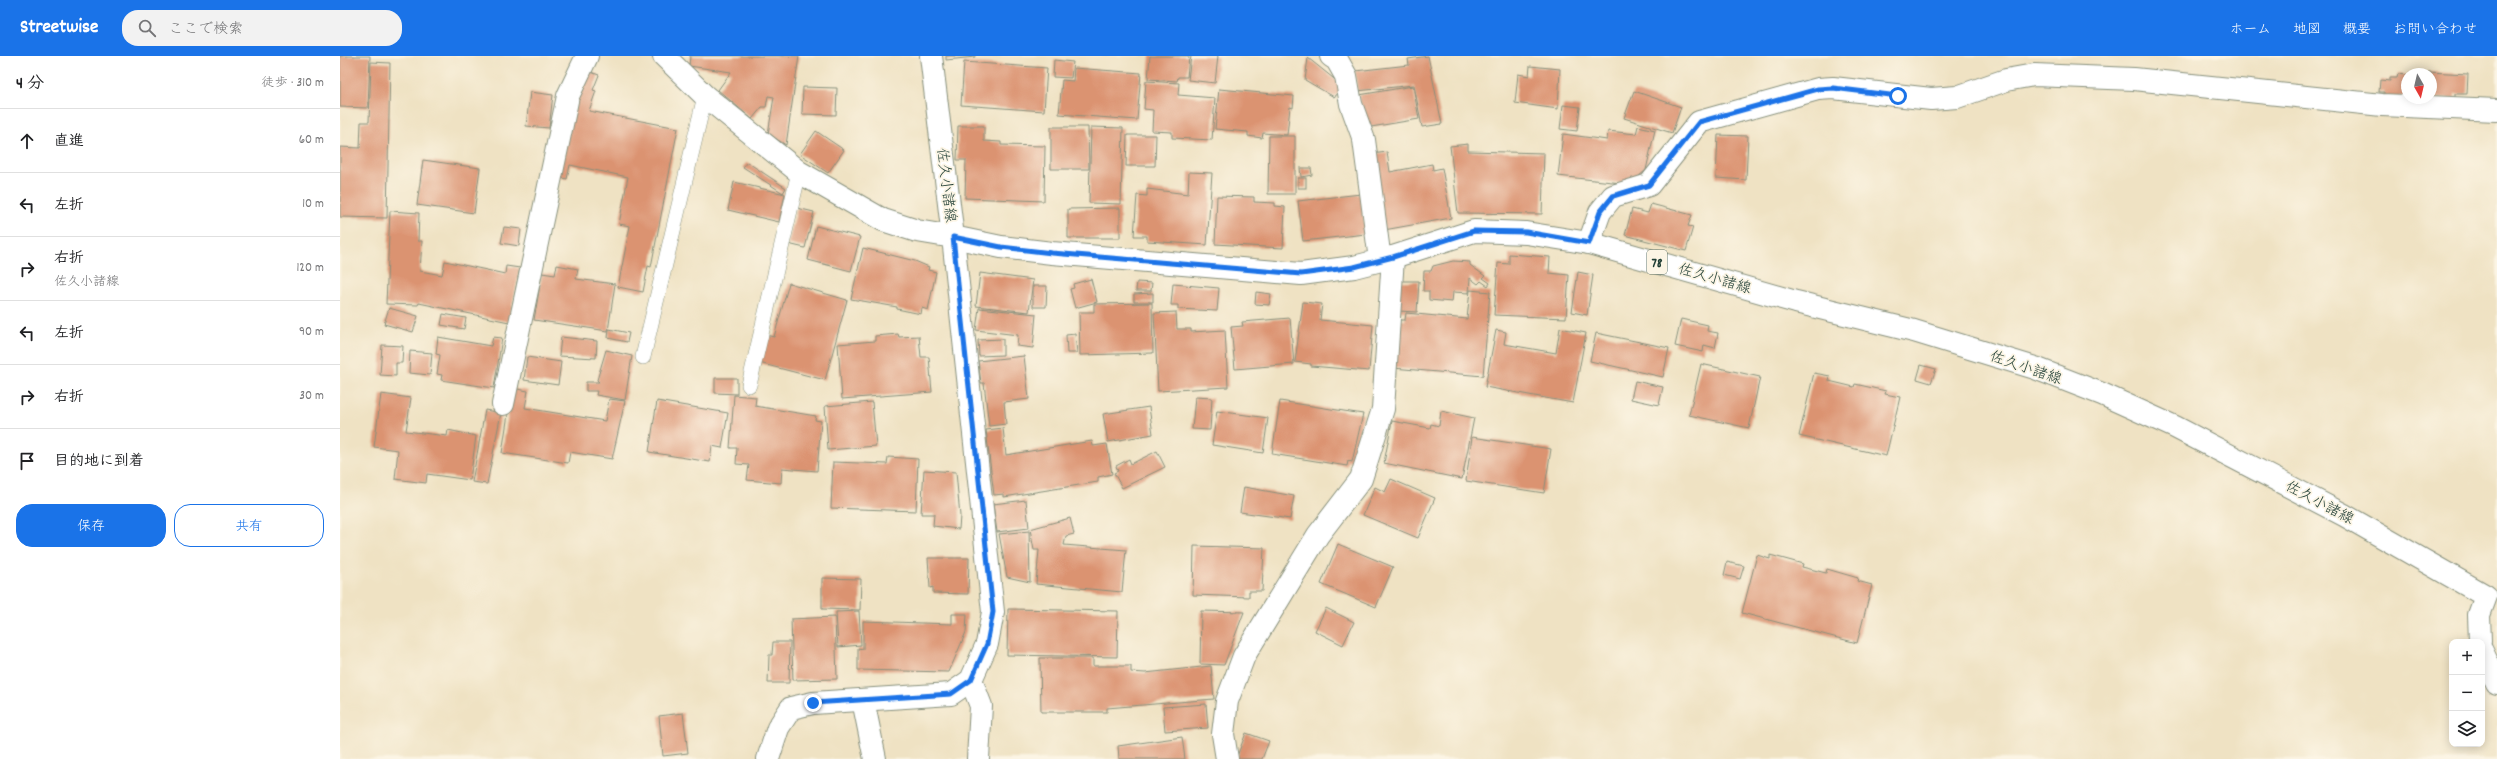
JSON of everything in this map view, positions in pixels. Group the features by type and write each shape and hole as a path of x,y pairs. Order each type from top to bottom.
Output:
{"street":[{"path":"503,404 568,96 587,56"},
{"path":"664,56 705,96 799,172 883,220 917,231 953,237 993,612 987,644 971,680 951,694 813,703 790,708 778,728 768,759"},
{"name":"佐久小諸線","path":"930,56 953,237 1001,247 1052,253 1301,274 1354,267 1386,259 1474,231 1526,232 1589,243 1796,302 1914,331 2035,368 2102,394 2175,427 2344,515 2486,596 2479,615 2480,639"},
{"path":"1227,759 1223,734 1227,701 1244,656 1318,535 1361,479 1383,409 1386,259 1364,140 1352,104 1346,76 1337,60 1331,56"},
{"path":"1589,243 1600,212 1613,196 1649,185 1699,122 1818,89 1833,88 1931,99 1957,98 2006,80 2034,75 2134,79 2382,105 2497,110"},
{"path":"2485,657 2497,683"},
{"path":"971,680 981,706 978,759"},
{"path":"864,700 875,759"}],"lane":[{"path":"643,357 705,96"},
{"path":"750,385 799,172"}],"building":[{"path":"340,56 370,56 368,108 340,107"},
{"path":"690,56 799,56 786,145 768,134 774,97 768,96 766,107 762,107 752,119 718,90 731,72 689,66"},
{"path":"946,56 975,56 975,57 946,60"},
{"path":"1150,56 1189,56 1187,77 1178,77 1177,81 1148,79"},
{"path":"1191,56 1218,56 1215,83 1188,80"},
{"path":"1428,56 1442,124 1422,127 1414,85 1357,91 1355,71 1409,65 1408,59"},
{"path":"1308,58 1338,82 1340,92 1334,97 1305,80"},
{"path":"1054,60 1073,62 1071,78 1053,77"},
{"path":"371,62 390,63 387,218 340,217 340,147 360,148 361,122 369,122"},
{"path":"964,62 1047,68 1044,111 961,105"},
{"path":"1530,66 1560,69 1558,109 1515,103 1518,74 1529,76"},
{"path":"1074,68 1141,73 1137,120 1059,114 1062,80 1073,81"},
{"path":"585,70 599,75 593,90 596,91 589,111 678,128 651,267 648,266 643,292 618,287 630,226 619,224 628,177 570,165 567,179 554,176"},
{"path":"2437,72 2468,74 2467,94 2455,94 2455,99 2437,98"},
{"path":"2398,74 2401,74 2401,97 2384,96 2384,92 2379,92 2380,80 2390,81 2390,78 2397,78"},
{"path":"1146,81 1179,83 1178,95 1215,98 1212,140 1172,138 1172,132 1152,131 1153,110 1144,109"},
{"path":"1413,86 1419,119 1365,128 1359,95"},
{"path":"803,87 837,88 836,115 802,114"},
{"path":"1219,89 1294,96 1293,108 1290,107 1287,135 1263,133 1262,138 1248,136 1248,132 1215,129"},
{"path":"1634,91 1681,107 1672,133 1624,118"},
{"path":"530,92 553,95 549,128 526,126"},
{"path":"1563,105 1580,107 1577,131 1560,129"},
{"path":"958,126 984,126 984,141 1001,142 1001,145 1045,146 1044,201 965,198 966,160 957,160"},
{"path":"1638,126 1655,130 1646,170 1630,184 1558,176 1563,134 1607,140 1608,131 1636,134"},
{"path":"1051,127 1088,127 1089,169 1051,169"},
{"path":"1091,127 1123,128 1121,204 1089,203"},
{"path":"816,131 844,150 828,173 800,154"},
{"path":"1127,135 1156,135 1155,166 1126,166"},
{"path":"1718,135 1748,136 1746,180 1716,178"},
{"path":"1269,136 1295,136 1295,194 1268,194"},
{"path":"1468,144 1468,151 1544,153 1542,214 1458,213 1450,146"},
{"path":"1387,152 1390,172 1432,164 1433,170 1442,168 1451,218 1384,230 1372,154"},
{"path":"423,160 480,168 474,213 417,205"},
{"path":"747,162 786,188 783,193 743,167"},
{"path":"1300,168 1311,168 1312,175 1301,177"},
{"path":"1189,172 1212,173 1207,245 1147,241 1147,236 1134,236 1137,195 1147,196 1147,189 1188,194"},
{"path":"1298,178 1306,178 1306,188 1298,188"},
{"path":"734,182 785,194 779,222 728,210"},
{"path":"1361,194 1366,234 1303,241 1298,201"},
{"path":"1217,196 1254,197 1254,202 1275,203 1275,206 1285,207 1283,248 1215,244"},
{"path":"1651,204 1692,215 1688,226 1693,227 1686,251 1625,235 1632,209 1648,213"},
{"path":"797,208 814,212 805,248 788,244"},
{"path":"1120,208 1120,238 1068,238 1068,209"},
{"path":"390,211 419,213 418,241 422,241 420,271 442,275 445,261 505,274 506,266 520,268 509,322 419,303 418,305 386,304"},
{"path":"816,226 860,237 851,271 808,260"},
{"path":"504,227 521,229 519,246 501,243"},
{"path":"863,248 915,261 929,267 928,270 936,272 928,310 922,308 921,314 897,309 897,307 851,299"},
{"path":"1509,254 1550,257 1549,273 1569,275 1566,318 1494,315 1498,263 1509,264"},
{"path":"1453,261 1470,262 1470,265 1485,276 1483,278 1490,283 1488,286 1481,281 1478,284 1470,278 1469,293 1453,292 1452,302 1429,300 1429,291 1423,291 1424,271 1431,271 1433,266"},
{"path":"557,265 578,269 576,279 615,284 608,331 534,320 542,273 555,275"},
{"path":"1578,272 1593,275 1587,315 1572,312"},
{"path":"980,273 1033,280 1029,312 976,306"},
{"path":"1091,279 1097,302 1075,308 1070,289 1074,288 1073,284"},
{"path":"1399,281 1419,281 1417,312 1398,311"},
{"path":"1137,282 1152,283 1151,291 1136,291"},
{"path":"789,283 847,300 825,380 759,363 766,335 774,337"},
{"path":"1173,284 1219,288 1217,311 1178,309 1178,305 1171,305"},
{"path":"1033,286 1047,286 1046,307 1033,307"},
{"path":"1470,290 1490,292 1483,376 1393,368 1397,320 1405,320 1406,313 1467,319"},
{"path":"1256,292 1271,294 1269,305 1255,304"},
{"path":"1153,293 1153,302 1134,302 1134,294"},
{"path":"1303,302 1322,304 1320,320 1373,325 1369,371 1311,366 1311,364 1295,362"},
{"path":"1152,303 1153,353 1080,355 1079,312 1094,312 1094,304"},
{"path":"389,308 418,316 413,332 384,324"},
{"path":"979,308 1036,314 1033,348 1017,346 1018,335 976,330"},
{"path":"1176,312 1177,329 1191,329 1191,332 1225,330 1228,387 1158,391 1154,313"},
{"path":"443,314 466,318 464,329 441,325"},
{"path":"1290,318 1294,364 1235,369 1231,327 1243,326 1242,322"},
{"path":"1681,319 1708,325 1707,331 1718,333 1715,348 1704,345 1703,352 1675,346"},
{"path":"1560,328 1586,333 1573,403 1485,387 1496,330 1506,332 1504,344 1556,353"},
{"path":"609,329 629,333 627,342 608,338"},
{"path":"1596,333 1669,348 1663,377 1590,361"},
{"path":"898,334 899,337 919,336 921,357 929,357 932,392 842,399 838,344 875,341 875,336"},
{"path":"1075,334 1077,353 1067,353 1066,335"},
{"path":"438,337 491,346 493,337 502,338 494,388 441,380 442,375 437,374 440,355 436,354"},
{"path":"561,337 597,341 596,358 559,356"},
{"path":"1003,339 1003,355 979,356 978,340"},
{"path":"382,345 403,346 402,363 396,363 396,376 380,375"},
{"path":"606,350 632,356 625,400 596,395 597,391 586,391 586,382 599,382 597,380"},
{"path":"410,351 432,353 430,375 409,373"},
{"path":"1024,356 1029,399 1004,402 1006,424 989,426 984,383 981,383 978,361"},
{"path":"527,357 561,362 558,385 524,380"},
{"path":"1701,364 1760,377 1749,428 1689,415"},
{"path":"1921,365 1936,369 1931,383 1917,379"},
{"path":"1814,373 1830,376 1829,381 1854,387 1855,384 1886,391 1885,394 1900,397 1886,456 1799,436"},
{"path":"715,378 737,378 737,394 715,393"},
{"path":"1635,381 1663,387 1659,405 1631,399"},
{"path":"512,388 528,391 525,408 605,421 609,399 625,401 612,459 570,452 568,463 502,453"},
{"path":"381,394 411,398 406,431 447,436 448,430 476,436 470,480 427,474 426,483 395,479 398,450 374,447"},
{"path":"734,395 756,397 755,406 816,416 815,420 821,421 817,471 782,468 781,483 747,480 749,465 736,464 737,448 730,448"},
{"path":"1195,397 1212,398 1210,430 1192,429"},
{"path":"657,401 728,413 722,448 712,446 710,462 649,452"},
{"path":"1280,401 1363,414 1352,462 1348,461 1347,466 1272,454"},
{"path":"872,402 876,446 828,450 825,406"},
{"path":"1149,407 1153,434 1108,442 1103,414"},
{"path":"485,410 501,413 487,484 472,482"},
{"path":"1217,411 1268,418 1263,453 1212,445"},
{"path":"1441,411 1474,418 1462,479 1384,463 1392,421 1430,428 1431,424 1439,426"},
{"path":"1003,428 1006,455 1092,441 1093,446 1107,444 1112,474 1098,477 1098,482 1004,497 1004,494 994,495 986,430"},
{"path":"1472,437 1551,449 1544,493 1466,481"},
{"path":"1157,451 1165,467 1122,488 1114,473 1118,471 1116,466 1129,459 1131,464"},
{"path":"888,457 918,459 916,511 831,508 833,462 887,464"},
{"path":"924,470 956,472 960,516 959,529 933,526 934,514 921,514"},
{"path":"1391,479 1435,498 1418,538 1363,515 1375,487 1385,492"},
{"path":"1244,487 1294,496 1290,519 1240,512"},
{"path":"1026,500 1029,528 997,532 993,504"},
{"path":"1070,518 1074,534 1066,536 1064,545 1126,550 1122,592 1036,584 1039,550 1034,550 1030,529"},
{"path":"1029,531 1030,582 1007,577 999,534"},
{"path":"1338,544 1393,567 1376,607 1321,584"},
{"path":"1194,546 1264,548 1262,591 1249,591 1249,597 1193,595"},
{"path":"1757,555 1770,559 1770,555 1803,564 1802,567 1826,573 1827,569 1858,578 1857,581 1872,585 1857,643 1742,613"},
{"path":"928,558 969,558 968,594 933,593 933,587 930,588"},
{"path":"1727,562 1744,566 1740,579 1724,575"},
{"path":"822,578 861,579 860,610 822,609"},
{"path":"1326,608 1354,622 1343,645 1315,631"},
{"path":"1008,609 1118,611 1117,657 1007,655"},
{"path":"859,611 861,645 838,647 836,612"},
{"path":"1201,611 1244,612 1224,665 1200,664"},
{"path":"952,614 967,614 966,632 949,672 858,670 858,648 863,649 863,621 952,624"},
{"path":"835,617 837,679 793,680 791,619"},
{"path":"773,642 790,642 789,683 768,683 769,655 772,655"},
{"path":"1040,658 1093,658 1093,666 1131,666 1131,672 1145,673 1211,666 1214,699 1107,708 1107,712 1041,712"},
{"path":"1206,704 1208,728 1165,731 1163,707"},
{"path":"683,713 688,753 663,756 659,716"},
{"path":"1246,733 1269,741 1262,759 1236,759"},
{"path":"1182,737 1185,759 1119,759 1118,746"}],"route":[{"path":"813,703 951,694 971,680 987,644 993,612 966,376 959,286 953,237 1001,247 1052,253 1301,274 1354,267 1393,257 1474,231 1526,232 1589,243 1600,212 1613,196 1649,185 1699,122 1818,89 1833,88 1898,96"}]}
